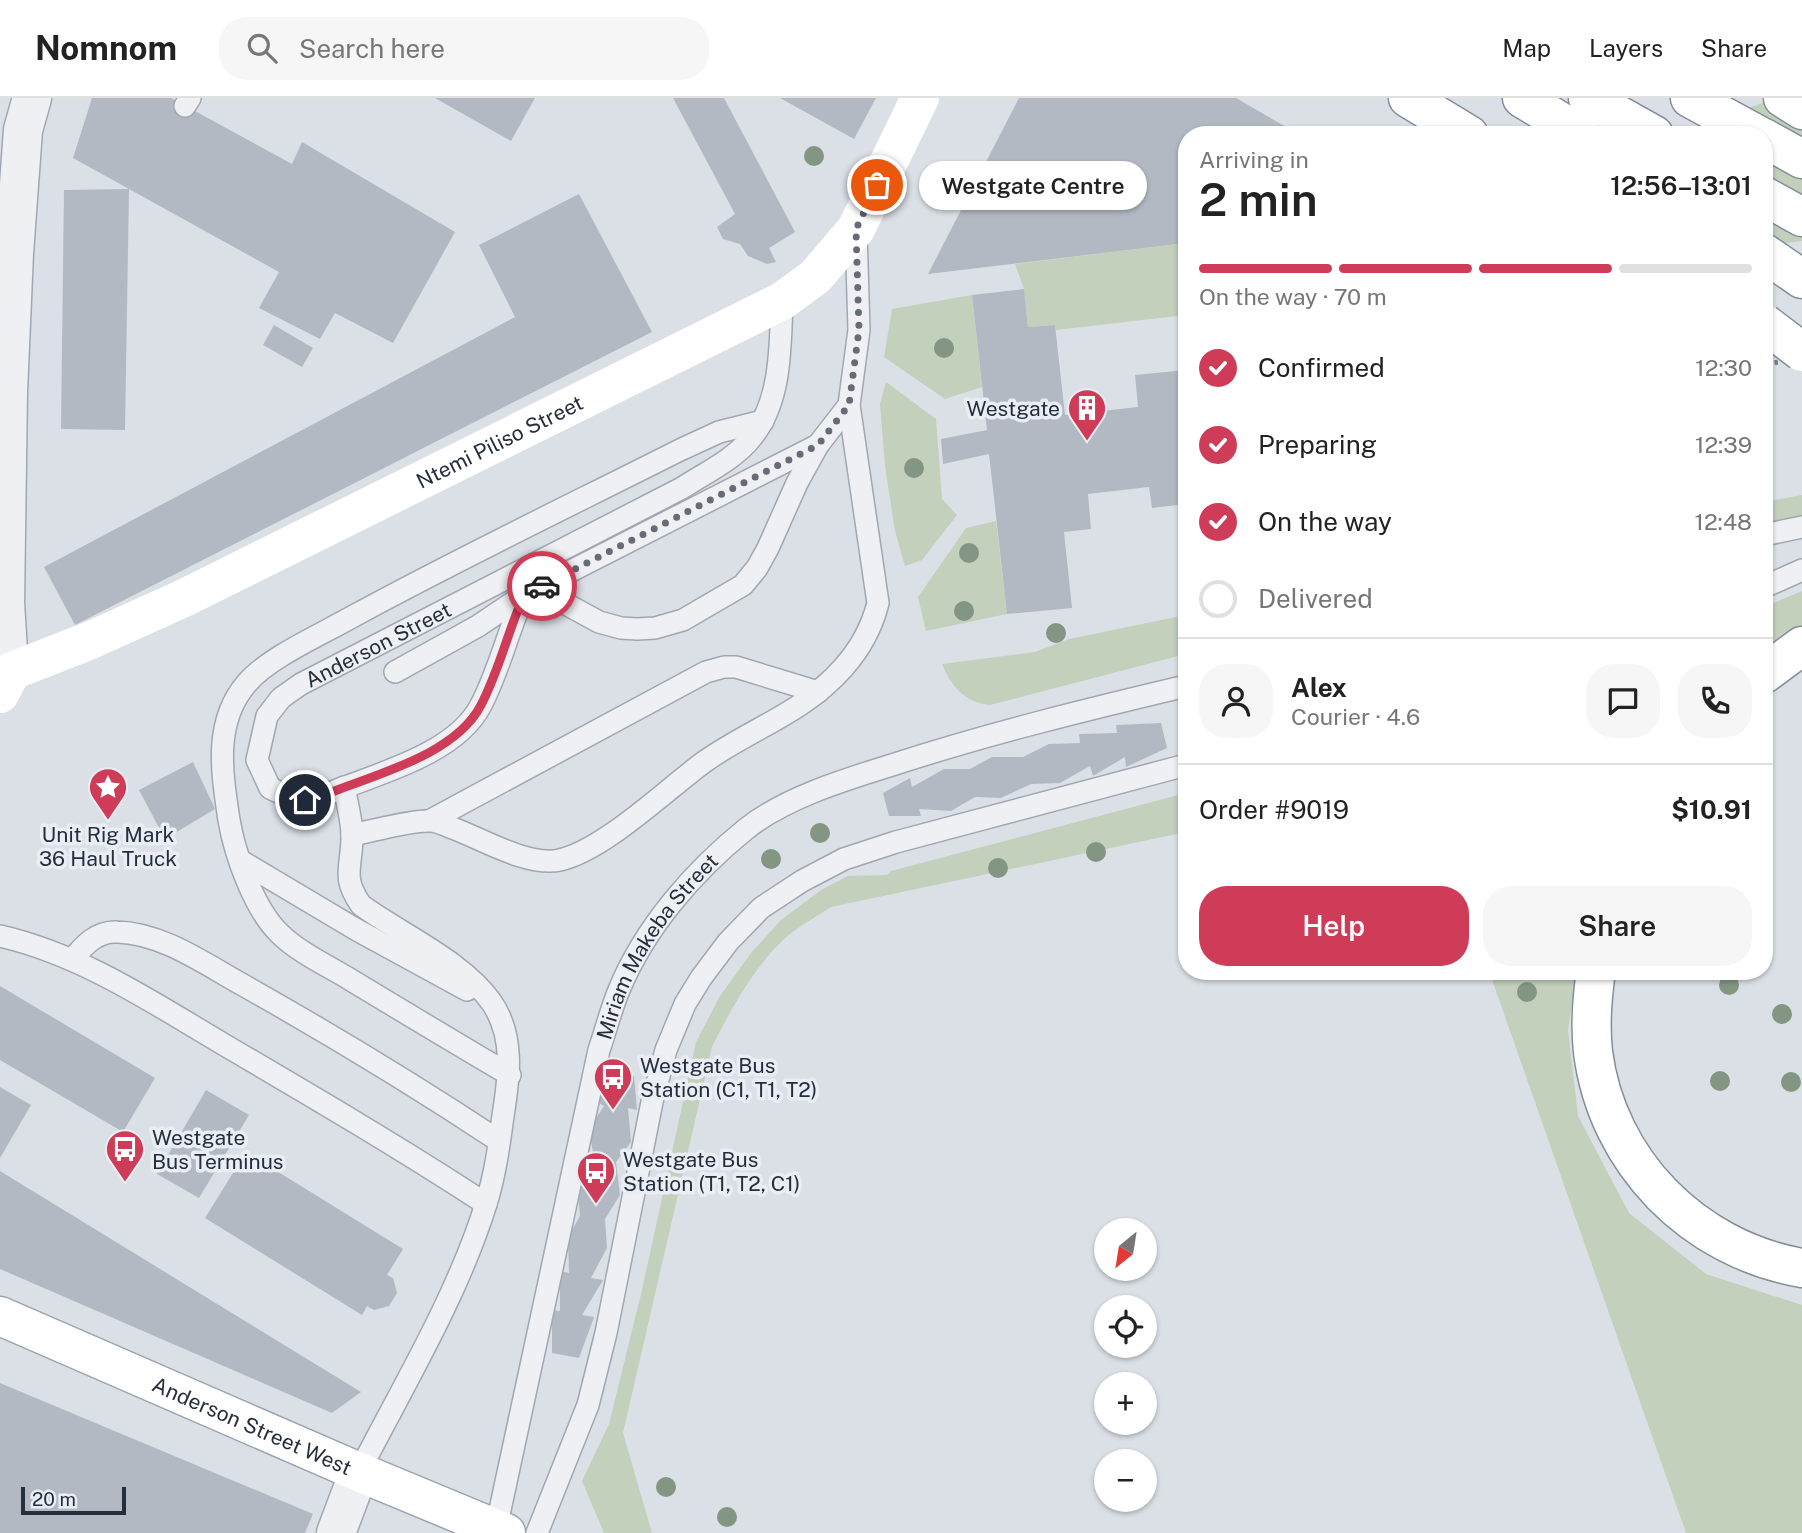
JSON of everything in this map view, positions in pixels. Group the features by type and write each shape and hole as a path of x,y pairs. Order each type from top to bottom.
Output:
{"main road":[{"name":"Ntemi Piliso Street","path":"5,665 91,640 184,598 782,301 815,277 856,229 920,98"},
{"path":"1408,98 1454,126"},
{"path":"1522,98 1567,126"},
{"path":"1588,98 1638,126"},
{"path":"1690,98 1741,126"},
{"path":"1783,98 1802,110"},
{"path":"1773,143 1802,159"},
{"path":"1773,201 1802,217"},
{"path":"1773,259 1802,279"},
{"path":"1773,330 1802,352"},
{"path":"1773,667 1802,646"},
{"path":"1595,980 1591,1031 1597,1074 1609,1115 1639,1169 1665,1198 1701,1227 1759,1258 1802,1268"},
{"name":"Anderson Street West","path":"0,1316 499,1532"}],"street":[{"path":"5,665 4,433 23,130 32,98"},
{"path":"337,1533 359,1472"}],"lane":[{"path":"431,820 523,857 558,860 579,853 600,842 706,761 795,710 844,667 862,642 873,622 878,603 849,405 859,330 856,229"},
{"name":"Anderson Street","path":"524,595 482,705 472,721 455,737 429,754 322,796 305,800 288,797 270,788 257,760 258,750 267,716 281,698 301,684 682,488 751,439 763,421 779,363 782,301"},
{"name":"Anderson Street","path":"545,584 566,604 599,622 621,628 655,628 683,620 743,585 757,568 818,445 849,405"},
{"path":"510,1075 281,935 253,894 231,829 223,778 222,751 224,732 235,702 246,684 262,669 387,598 680,450 719,432 763,421"},
{"name":"Anderson Street","path":"396,672 478,626 524,595 818,445"},
{"path":"1773,534 1802,527"},
{"path":"1773,583 1802,570"},
{"path":"352,835 431,820 706,672 736,667 818,692"},
{"name":"Miriam Makeba Street","path":"499,1532 599,1050 620,989 640,948 674,900 711,860 748,828 791,803 836,783 944,748 1178,688"},
{"path":"537,1533 588,1405 606,1334 652,1102 666,1050 685,1004 728,942 761,908 802,881 844,859 896,842 1178,767"},
{"path":"344,787 352,835 348,880 351,890 360,905 456,968 477,985 493,1004 504,1028 510,1075 495,1171 465,1263 359,1472"},
{"path":"241,861 357,930 493,1004"},
{"path":"73,959 89,941 113,932 129,933 184,952 286,1010 499,1140"},
{"path":"0,936 28,942 73,959 275,1075 486,1204"}],"green space":[{"path":"1777,98 1802,98 1802,241 1773,245 1773,126 1698,126"},
{"path":"1178,244 1178,316 1056,330 1055,325 1028,327 1024,289 1015,264"},
{"path":"972,295 982,387 945,399 884,357 892,309"},
{"path":"886,382 936,419 942,499 957,515 922,560 905,566 895,531 885,466 880,404"},
{"path":"1802,495 1802,520 1773,525 1773,500"},
{"path":"996,521 1007,614 926,631 918,597 966,528"},
{"path":"1802,591 1802,627 1773,648 1773,603"},
{"path":"1178,617 1178,656 990,705 973,701 960,692 942,664 1035,652 1069,639"},
{"path":"1178,795 1178,834 831,907 781,942 758,969 737,1000 712,1047 623,1433 652,1533 604,1533 582,1481 609,1424 642,1290 696,1042 720,996 751,953 781,920 821,890 848,876 887,875 891,871"},
{"path":"1492,980 1576,980 1568,1030 1578,1116 1629,1213 1706,1274 1802,1305 1802,1533 1686,1533"}],"building":[{"path":"92,98 171,98 292,164 302,142 455,232 393,343 335,313 320,339 259,308 279,272 73,158"},
{"path":"435,98 535,98 511,141"},
{"path":"673,98 724,98 795,232 769,248 776,262 767,264 748,256 740,244 723,239 717,227 735,214"},
{"path":"780,98 876,98 854,139"},
{"path":"1019,98 1236,98 1284,126 1178,126 1178,244 928,274"},
{"path":"129,189 125,430 61,429 64,190"},
{"path":"579,194 652,332 75,625 44,567 515,317 479,245"},
{"name":"Westgate","path":"1024,289 1028,327 1055,325 1065,415 1138,407 1135,375 1178,371 1178,505 1152,508 1149,487 1088,494 1091,529 1064,532 1072,608 1007,614 989,454 943,464 941,439 987,430 972,295"},
{"path":"274,325 313,348 302,367 263,345"},
{"path":"1161,723 1167,748 1126,767 1125,757 1093,776 1090,766 1060,783 1031,784 1001,798 975,797 951,811 919,809 921,816 889,816 883,793 910,778 912,787 944,769 970,769 992,757 1023,757 1049,744 1080,743 1079,734 1117,733 1116,725"},
{"path":"193,762 215,809 165,839 139,790"},
{"path":"0,986 155,1078 123,1132 0,1060"},
{"name":"Westgate Bus Station (T1, T2, C1)","path":"612,1070 634,1076 637,1110 628,1108 631,1142 616,1162 620,1195 605,1219 607,1248 591,1278 603,1280 582,1315 594,1317 579,1358 552,1353 552,1310 560,1311 560,1271 569,1273 568,1237 580,1216 577,1183 594,1159 589,1129 604,1106 596,1101"},
{"path":"0,1087 31,1105 0,1158"},
{"path":"206,1090 249,1115 199,1198 157,1174"},
{"path":"246,1152 403,1249 387,1275 393,1278 397,1293 389,1306 374,1310 367,1306 362,1315 205,1218"},
{"path":"0,1171 361,1392 332,1413 0,1269"},
{"path":"0,1383 313,1514 305,1533 0,1533"}],"railway":[{"path":"1773,343 1802,339"},
{"path":"1773,363 1802,359"}],"way so far":[{"path":"542,586 818,445 849,405 859,330 856,229 877,185"}],"place":[{"name":"Westgate Centre","path":"877,185"},
{"name":"Westgate","path":"1087,442"},
{"name":"Unit Rig Mark 36 Haul Truck","path":"108,821"},
{"name":"Westgate Bus Station (C1, T1, T2)","path":"613,1111"},
{"name":"Westgate Bus Terminus","path":"125,1183"},
{"name":"Westgate Bus Station (T1, T2, C1)","path":"596,1205"}],"route":[{"path":"305,800 322,796 429,754 455,737 472,721 482,705 524,595 542,586"}]}
